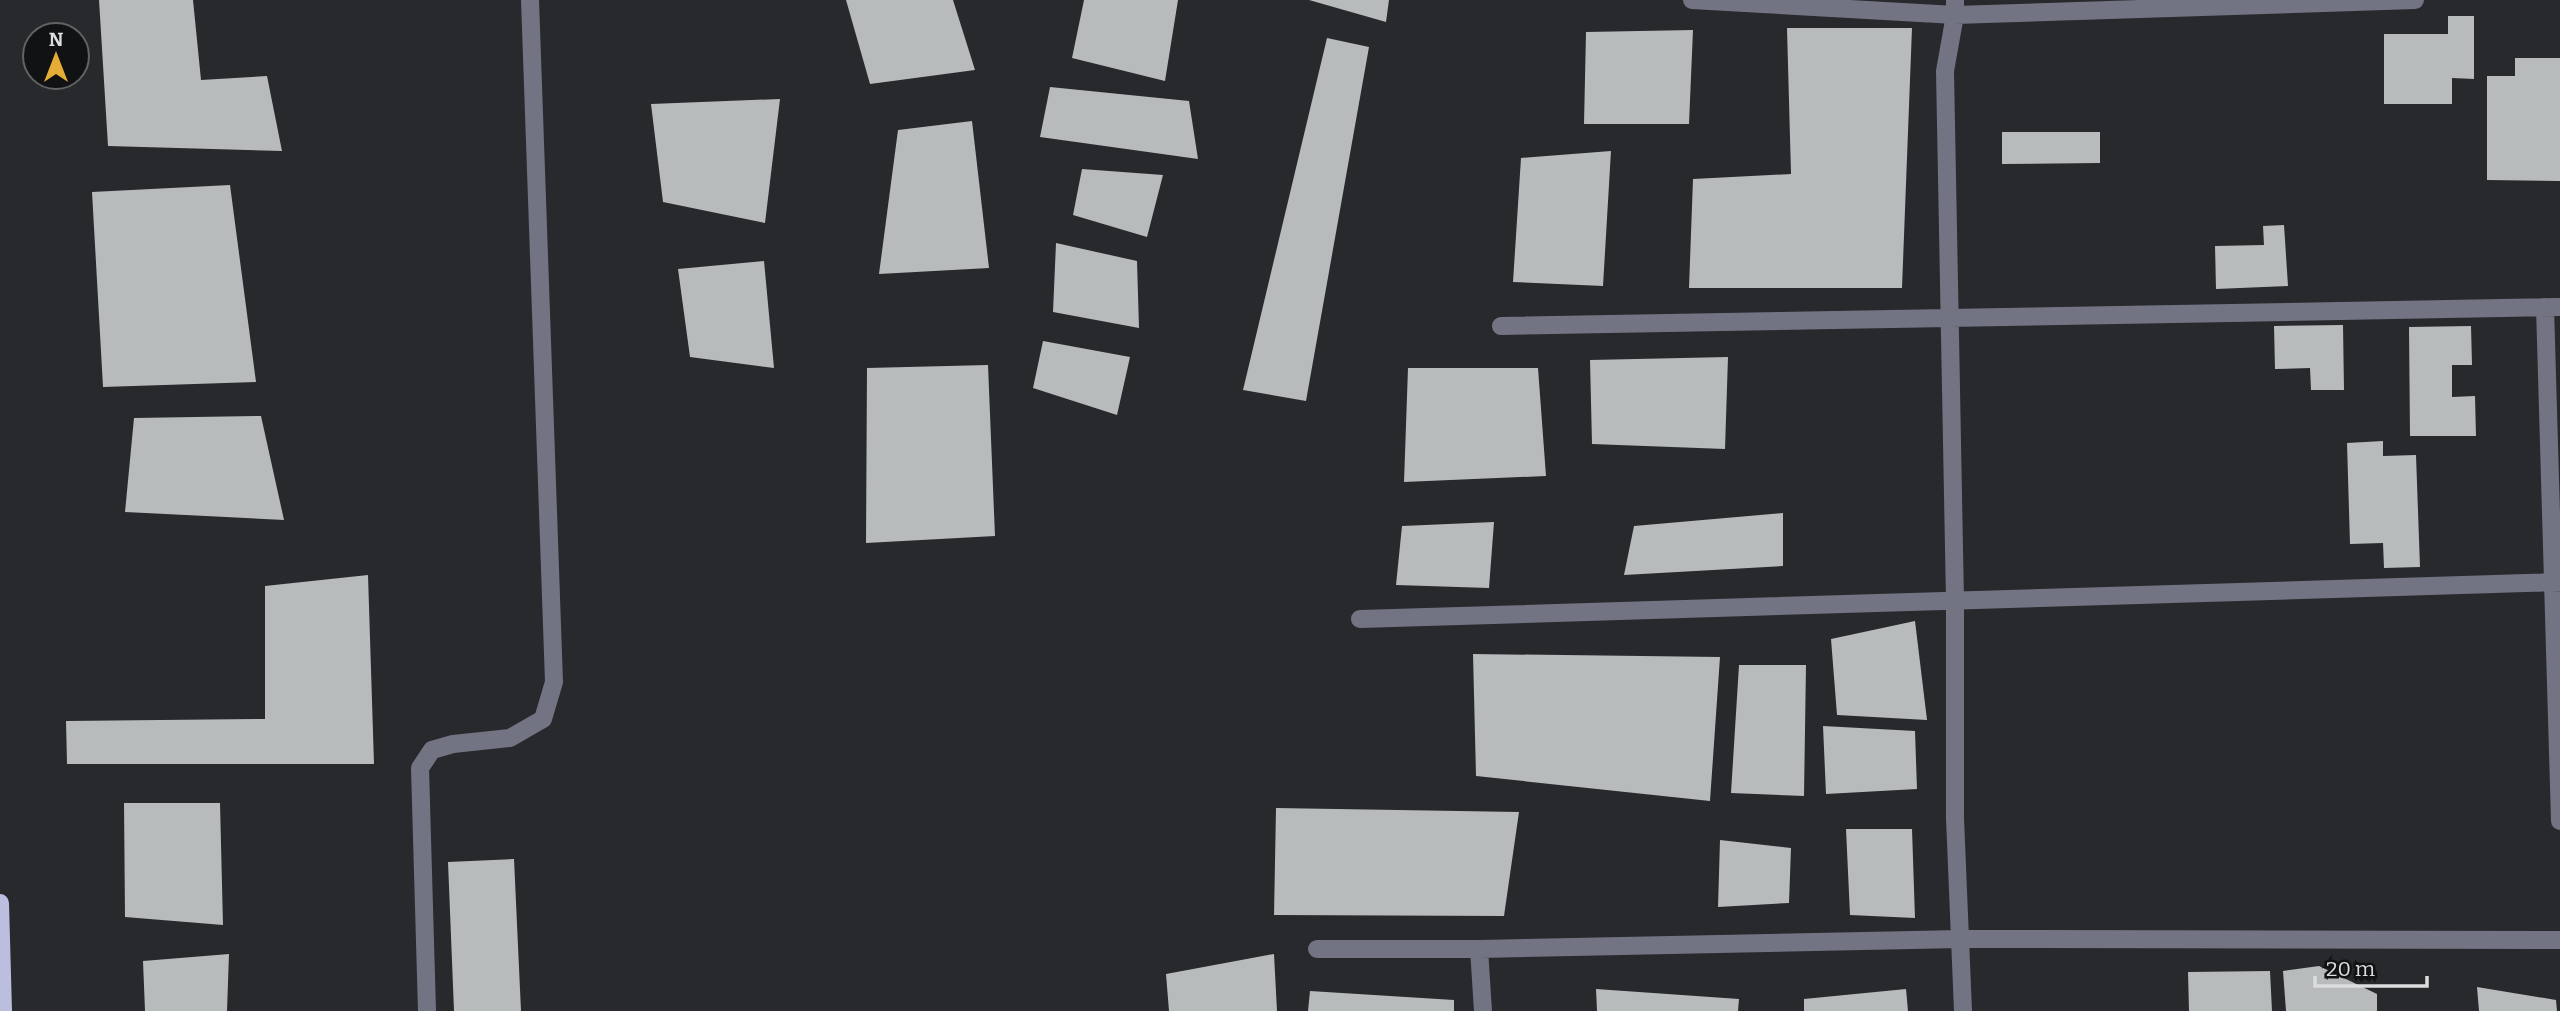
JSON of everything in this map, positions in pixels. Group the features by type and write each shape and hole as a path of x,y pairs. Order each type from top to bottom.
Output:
{"main road":[{"path":"0,903 3,1011"}],"street":[{"path":"427,1011 420,768 432,750 453,744 510,738 542,719 554,682 530,0"},
{"path":"1692,0 1955,7 2415,0"},
{"path":"1955,7 1945,71 1955,601 1955,818 1963,1011"},
{"path":"1501,326 2553,307 2560,821"},
{"path":"1360,619 2556,582"},
{"path":"1317,949 1479,949 1961,939 2560,940"},
{"path":"1479,949 1483,1011"}],"building":[{"path":"99,0 193,0 201,80 267,76 282,151 108,146"},
{"path":"846,0 953,0 975,70 870,84"},
{"path":"1084,0 1178,0 1165,81 1072,58"},
{"path":"1309,0 1389,0 1386,22"},
{"path":"2448,16 2474,16 2474,79 2452,78 2452,104 2384,104 2384,34 2448,34"},
{"path":"1787,28 1912,28 1902,288 1689,288 1693,179 1791,174"},
{"path":"1693,30 1689,124 1584,124 1586,32"},
{"path":"1327,38 1369,47 1306,401 1243,390"},
{"path":"2515,58 2560,58 2560,181 2487,180 2487,76 2515,76"},
{"path":"1050,87 1189,101 1198,159 1040,137"},
{"path":"780,99 765,223 663,202 651,104"},
{"path":"972,121 989,268 879,274 898,130"},
{"path":"2002,132 2100,132 2100,163 2002,164"},
{"path":"1611,151 1603,286 1513,282 1521,158"},
{"path":"1082,169 1163,175 1147,237 1073,215"},
{"path":"230,185 256,382 103,387 92,192"},
{"path":"2284,225 2288,286 2216,289 2215,246 2264,245 2263,226"},
{"path":"1056,243 1137,261 1139,328 1053,312"},
{"path":"764,261 774,368 690,357 678,269"},
{"path":"2343,325 2344,390 2311,390 2310,368 2275,369 2274,326"},
{"path":"2471,326 2472,365 2452,365 2452,397 2475,396 2476,436 2410,436 2409,327"},
{"path":"1043,341 1130,357 1117,415 1033,388"},
{"path":"1728,357 1725,449 1592,444 1590,360"},
{"path":"988,365 995,536 866,543 867,368"},
{"path":"1408,368 1538,368 1546,476 1404,482"},
{"path":"261,416 284,520 125,512 134,418"},
{"path":"2383,441 2383,456 2416,455 2420,567 2384,568 2383,543 2350,544 2347,443"},
{"path":"1783,513 1783,566 1624,575 1634,526"},
{"path":"1494,522 1489,588 1396,585 1402,526"},
{"path":"368,575 374,764 67,764 66,721 265,719 265,586"},
{"path":"1915,621 1927,720 1837,715 1831,639"},
{"path":"1473,654 1720,657 1710,801 1476,776"},
{"path":"1739,665 1806,665 1804,796 1731,793"},
{"path":"1823,726 1915,731 1917,789 1826,794"},
{"path":"124,803 220,803 223,925 125,917"},
{"path":"1276,808 1519,812 1504,916 1274,915"},
{"path":"1846,829 1912,829 1915,918 1850,915"},
{"path":"1720,840 1791,848 1789,903 1718,907"},
{"path":"514,859 521,1011 454,1011 448,862"},
{"path":"229,954 227,1011 145,1011 143,961"},
{"path":"1274,954 1277,1011 1169,1011 1166,974"},
{"path":"2319,966 2377,994 2377,1011 2286,1011 2283,971"},
{"path":"2270,971 2272,1011 2189,1011 2188,972"},
{"path":"2477,987 2556,1000 2557,1011 2479,1011"},
{"path":"1596,989 1739,999 1738,1011 1597,1011"},
{"path":"1906,989 1908,1011 1804,1011 1804,999"},
{"path":"1310,991 1454,1000 1454,1011 1308,1011"}]}
